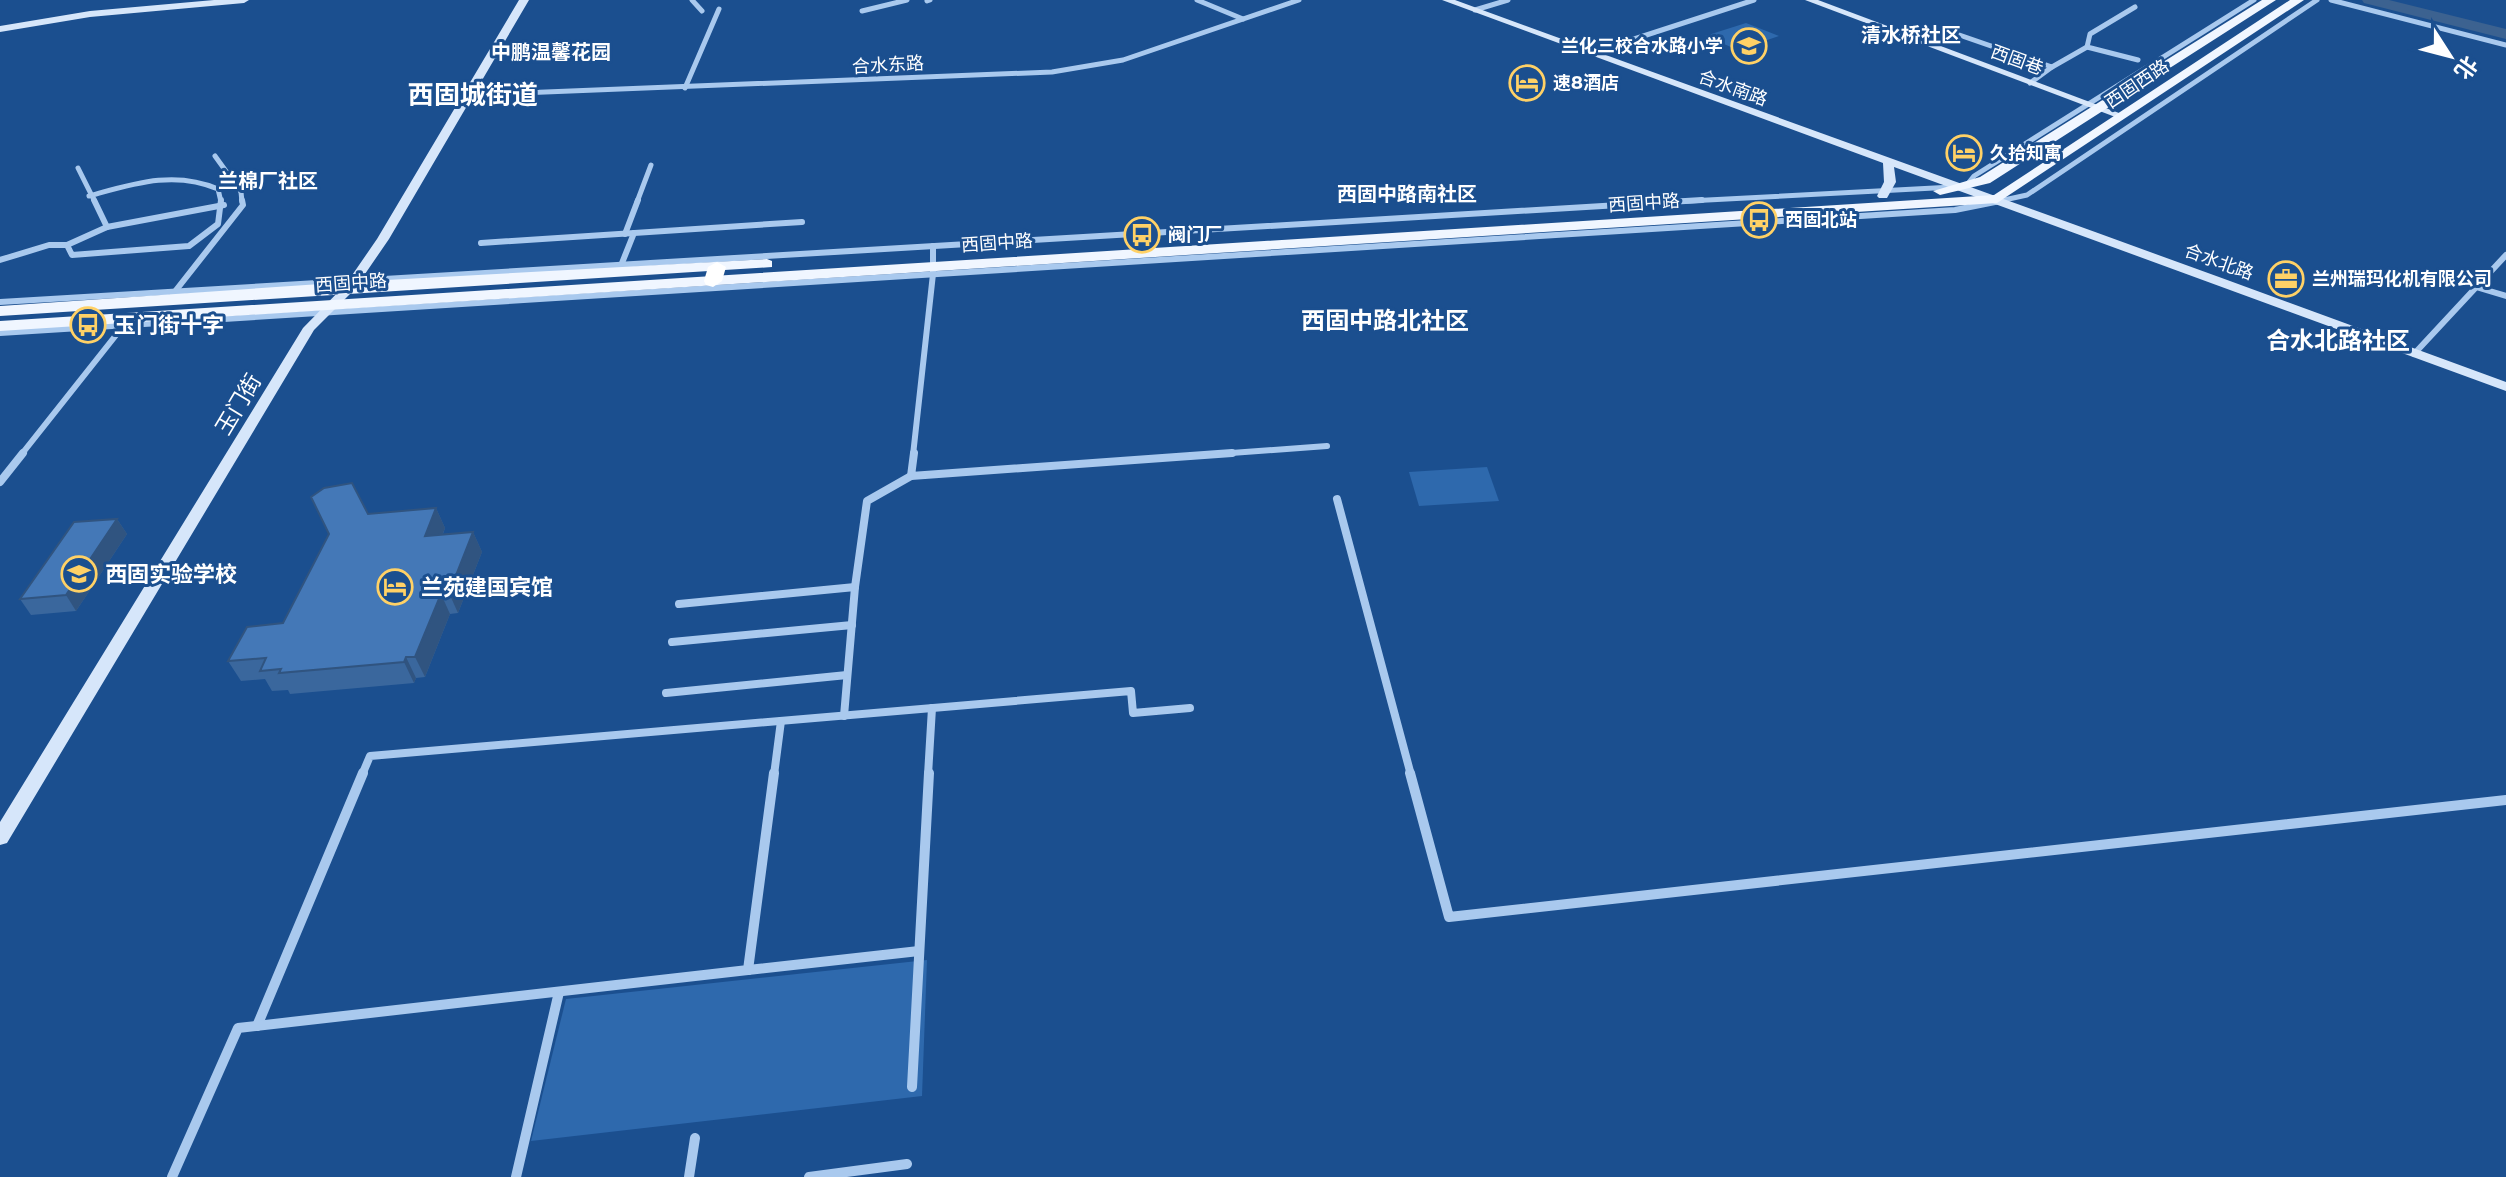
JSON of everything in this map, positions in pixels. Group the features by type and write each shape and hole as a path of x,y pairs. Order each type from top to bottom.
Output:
{"main road":[{"name":"西固西路","path":"1964,187 1985,180 2095,106 2270,0"},
{"name":"西固西路","path":"1997,199 2298,0"},
{"name":"西固中路","path":"1550,223 1964,187"},
{"name":"西固中路","path":"0,326 126,322 326,309 715,274 933,260 1997,199"},
{"name":"西固中路","path":"0,311 171,295 620,269 715,274"}],"street":[{"path":"0,29 90,14 244,0"},
{"name":"玉门街","path":"0,838 309,328 352,283 524,0"},
{"path":"692,0 702,11"},
{"path":"862,11 907,0"},
{"path":"1197,0 1244,19"},
{"name":"合水东路","path":"468,95 1072,69 1123,60 1299,0"},
{"name":"合水南路","path":"1447,0 1964,187"},
{"path":"1475,10 1508,0"},
{"path":"1591,53 1754,0"},
{"name":"西固巷","path":"1810,0 2122,116"},
{"path":"2095,106 2254,0"},
{"path":"634,233 620,269 933,260 1794,221 1951,210 2027,195 2317,0"},
{"path":"2331,0 2506,45"},
{"path":"2087,47 2090,34 2135,7"},
{"path":"685,88 719,9"},
{"path":"1942,29 2052,67"},
{"path":"2030,83 2087,47 2138,60"},
{"path":"544,53 570,52"},
{"path":"491,56 514,55"},
{"path":"0,302 171,295 243,205 241,192 215,156"},
{"path":"326,309 933,260 1886,192 1888,161"},
{"path":"625,234 651,165"},
{"path":"78,168 89,196 107,227"},
{"path":"67,245 72,255 189,246 202,239 222,220 224,205 218,189 199,179 172,176 89,196"},
{"name":"合水北路","path":"1964,187 2506,387"},
{"path":"0,260 49,245 67,245 107,227 224,205"},
{"path":"481,243 802,222"},
{"path":"2414,354 2506,255"},
{"path":"911,476 933,260"},
{"path":"2476,287 2506,296"},
{"path":"0,333 126,322"},
{"path":"0,482 126,322"},
{"path":"844,716 855,587 867,501 911,476 1327,446"},
{"path":"1337,499 1449,917 2506,800"},
{"path":"679,604 855,587"},
{"path":"672,642 852,625"},
{"path":"666,693 847,675"},
{"path":"257,1026 370,756 1131,691 1133,713 1190,708"},
{"path":"912,1087 932,708"},
{"path":"748,970 781,721"},
{"path":"172,1177 238,1028 919,951"},
{"path":"516,1177 559,992"},
{"path":"689,1177 695,1138"},
{"path":"809,1177 907,1164"}],"shaded area":[{"path":"1746,23 1779,36 1738,50 1705,36"},
{"path":"1487,467 1499,501 1419,506 1409,472"},
{"path":"927,960 922,1096 531,1141 566,999"}],"building":[{"name":"兰苑建国宾馆","path":"352,483 368,514 436,508 425,536 473,532 449,593 441,594 415,657 406,657 404,662 279,673 281,669 260,671 266,658 228,661 247,627 283,623 329,534 311,497 324,488"},
{"path":"117,519 66,595 20,599 74,522"}],"waterway":[{"path":"2370,0 2506,34"}],"tunnel":[{"path":"514,55 544,53"}],"place":[{"name":"兰化三校合水路小学","path":"1749,46"},
{"name":"速8酒店","path":"1527,83"},
{"name":"久拾知寓","path":"1964,153"},
{"name":"西固北站","path":"1759,220"},
{"name":"阀门厂","path":"1142,235"},
{"name":"兰州瑞玛化机有限公司","path":"2286,279"},
{"name":"玉门街十字","path":"88,325"},
{"name":"西固实验学校","path":"79,574"},
{"name":"兰苑建国宾馆","path":"395,587"}],"district":[{"name":"清水桥社区","path":"1911,35"},
{"name":"中鹏温馨花园","path":"551,52"},
{"name":"西固城街道","path":"473,95"},
{"name":"兰棉厂社区","path":"268,181"},
{"name":"西固中路南社区","path":"1407,194"},
{"name":"西固中路北社区","path":"1385,321"},
{"name":"合水北路社区","path":"2338,341"}]}
